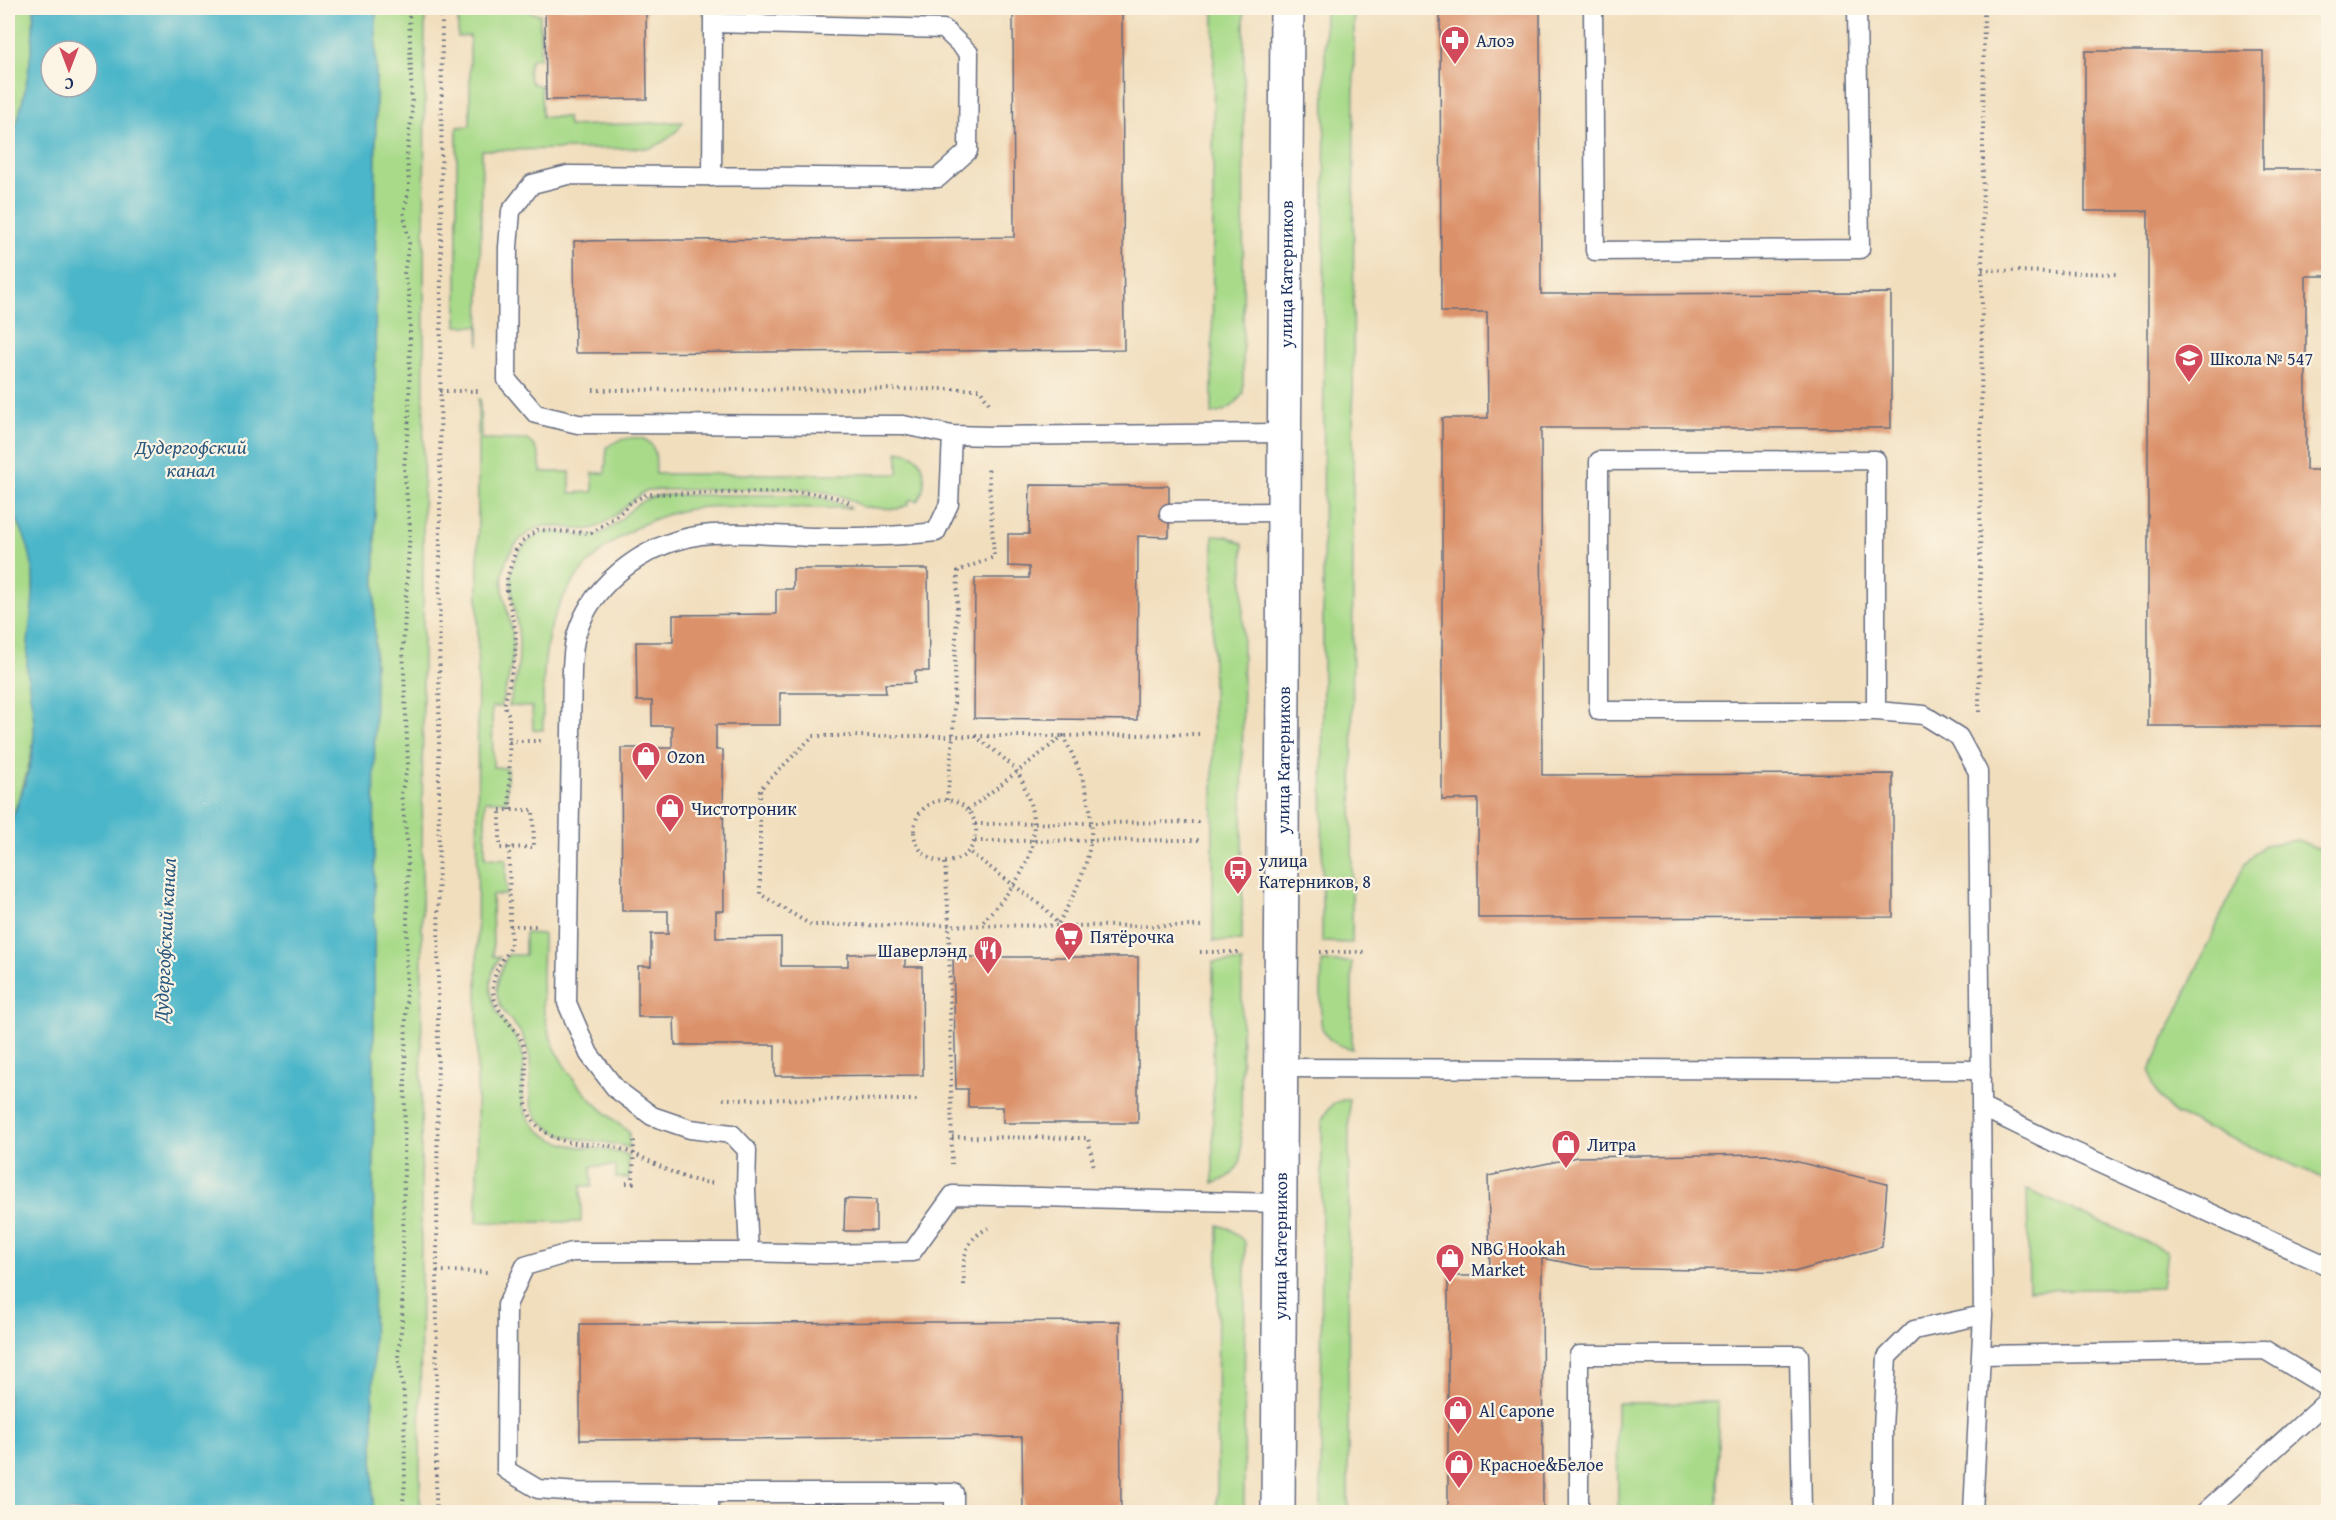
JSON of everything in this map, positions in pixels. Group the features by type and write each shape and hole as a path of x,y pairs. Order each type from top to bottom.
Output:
{"street":[{"name":"улица Катерников","path":"1278,1512 1287,8"}],"lane":[{"path":"1593,8 1595,251 1860,249 1857,8"},
{"path":"712,177 713,16 944,29 969,53 968,151 938,178 712,177 568,175 532,184 511,211 508,247 507,380 536,414 578,424 903,425 952,435 991,436 1284,433"},
{"path":"749,1252 747,1150 732,1134 690,1129 652,1116 616,1089 589,1054 567,1003 572,668 576,635 592,603 619,573 641,557 671,543 711,534 883,538 936,532 949,504 952,435"},
{"path":"1876,711 1876,460 1599,461 1599,711 1876,711 1924,715 1959,737 1978,772 1983,1315 1973,1512"},
{"path":"1169,513 1284,512"},
{"path":"1281,1068 1981,1070"},
{"path":"1981,1107 2053,1142 2328,1266"},
{"path":"954,1512 954,1493 578,1492 538,1489 506,1470 507,1305 525,1266 572,1252 826,1254 912,1252 953,1195 1280,1203"},
{"path":"1883,1512 1883,1428 1887,1357 1914,1330 1983,1315"},
{"path":"1982,1355 2265,1350 2328,1388"},
{"path":"1579,1512 1579,1355 1799,1355 1802,1512"},
{"path":"2205,1512 2328,1400"},
{"path":"709,1493 709,1512"}],"path":[{"path":"402,1512 405,1483 404,1395 398,1358 402,1322 408,847 400,794 408,765 403,649 410,530 404,467 409,418 410,331 409,293 404,274 409,243 404,214 409,186 406,154 412,112 409,8"},
{"path":"436,1512 442,8"},
{"path":"1978,712 1984,8"},
{"path":"1982,270 2118,274"},
{"path":"440,391 467,391"},
{"path":"947,800 954,736 958,571 994,557 987,473 991,436"},
{"path":"504,706 509,715 510,810"},
{"path":"1199,734 813,736 760,789 760,894 811,925 1201,926"},
{"path":"975,736 1017,771 1030,805 1033,822 1030,856 1015,885 982,924"},
{"path":"968,810 1063,736"},
{"path":"1058,924 1082,880 1091,840 1090,805 1083,778 1063,736"},
{"path":"509,741 548,741"},
{"path":"947,800 962,805 968,810 975,824 975,841 968,852 962,858 945,863 934,861 924,855 917,846 914,836 914,824 918,814 926,806 936,801 947,800"},
{"path":"500,810 533,810 534,847 509,847 500,848 500,810"},
{"path":"975,824 1200,822"},
{"path":"975,841 1200,840"},
{"path":"509,847 510,949 500,964 493,989 495,1003 519,1037 525,1052 527,1065 525,1102 531,1117 550,1135 566,1142 608,1145 634,1153 675,1175 694,1181 747,1181"},
{"path":"968,852 1047,910 1058,924"},
{"path":"945,863 949,924 953,1195"},
{"path":"510,926 548,926"},
{"path":"1200,952 1242,952"},
{"path":"1320,952 1368,952"},
{"path":"718,1099 918,1100"},
{"path":"626,1183 633,1183 634,1137"},
{"path":"952,1137 1088,1138 1094,1168 1102,1176"},
{"path":"964,1285 963,1261 966,1250 976,1235 989,1228"},
{"path":"437,1271 466,1272"}],"green space":[{"path":"8,8 34,8 27,81 8,153"},
{"path":"376,8 425,8 420,1512 373,1512"},
{"path":"458,8 529,8 531,13 540,14 540,58 533,58 528,70 532,83 541,86 542,117 567,117 568,126 683,122 670,138 651,148 482,150 479,345 478,326 457,326 457,127 470,126 470,36 458,37"},
{"path":"1214,8 1244,8 1243,393 1230,408 1212,414"},
{"path":"1325,8 1354,8 1352,943 1322,942"},
{"path":"478,399 480,399 481,439 527,440 538,454 541,472 570,472 570,493 593,492 593,473 605,473 607,447 632,438 645,440 654,450 656,474 898,474 898,451 913,455 918,459 924,477 923,490 917,501 913,499 908,502 908,505 897,509 863,507 846,498 826,492 799,489 647,490 595,528 551,526 536,529 521,539 510,553 502,580 513,637 512,660 500,707 492,707 493,767 507,768 507,801 485,801 485,858 506,859 506,895 492,895 493,956 500,957 492,974 491,991 495,1008 522,1051 523,1103 531,1122 541,1132 562,1143 628,1155 629,1178 616,1178 616,1166 591,1166 592,1186 581,1186 581,1222 477,1222"},
{"path":"662,495 799,495 823,498 851,508 705,507 679,511 629,531 607,546 587,565 571,585 558,609 549,634 545,658 543,730 533,730 532,707 509,706 517,674 519,651 511,580 516,557 532,538 539,534 556,532 583,536 597,535 614,525 641,502"},
{"path":"8,502 26,539 33,566 34,733 28,770 8,830"},
{"path":"1213,535 1227,536 1243,544 1242,941 1213,941"},
{"path":"2298,840 2328,853 2328,1180 2175,1114 2158,1095 2150,1071 2244,865 2264,845"},
{"path":"525,933 543,934 544,1012 555,1049 586,1094 629,1132 629,1148 563,1135 543,1123 532,1108 527,1046 521,1033 503,1010 497,994 499,974 508,955 525,955"},
{"path":"1213,962 1242,962 1241,1160 1230,1176 1213,1183"},
{"path":"1322,962 1352,962 1352,1049 1331,1040 1322,1028"},
{"path":"1349,1099 1348,1512 1321,1512 1322,1121 1332,1105"},
{"path":"2027,1190 2167,1251 2162,1288 2029,1290"},
{"path":"1218,1225 1230,1229 1245,1242 1244,1512 1217,1512"},
{"path":"1718,1402 1718,1510 1618,1511 1617,1403"}],"water":[{"name":"Дудергофский канал","path":"34,8 376,8 373,1512 8,1512 8,830 29,770 34,733 27,670 27,649 33,601 32,565 23,533 8,502 8,153 27,82"}],"building":[{"path":"545,8 646,8 647,99 546,100"},
{"path":"1013,8 1122,8 1124,350 575,353 574,241 1014,237"},
{"path":"1440,8 1540,8 1541,294 1891,293 1891,428 1541,428 1542,775 1893,774 1893,917 1478,918 1478,799 1442,800 1442,418 1488,418 1487,312 1441,312"},
{"path":"2085,51 2263,51 2263,169 2328,169 2328,276 2306,276 2306,470 2328,470 2328,726 2148,726 2148,211 2085,211"},
{"path":"1030,485 1169,486 1169,537 1138,536 1137,720 974,718 975,578 1029,578 1029,567 1008,566 1008,534 1029,534"},
{"path":"793,569 928,569 929,671 915,671 915,683 885,684 886,693 780,693 780,725 716,725 716,750 723,750 724,911 716,911 716,938 781,937 781,966 848,966 848,954 905,953 905,967 922,967 923,1075 775,1076 775,1045 675,1045 674,1017 638,1017 638,966 651,966 651,934 668,934 668,911 622,911 621,748 672,748 672,726 652,726 652,701 637,701 636,642 673,642 673,615 776,614 776,589 793,589"},
{"path":"953,957 1138,957 1138,1123 1003,1123 1003,1107 968,1107 968,1089 956,1089"},
{"path":"1766,1154 1887,1184 1882,1247 1794,1272 1592,1268 1542,1258 1543,1512 1448,1512 1448,1276 1490,1276 1488,1176 1577,1157"},
{"path":"845,1199 876,1200 876,1231 844,1231"},
{"path":"1120,1321 1121,1512 1023,1512 1022,1437 580,1440 580,1324"}],"place":[{"name":"Алоэ","path":"1455,66"},
{"name":"Школа № 547","path":"2189,384"},
{"name":"Ozon","path":"646,782"},
{"name":"Чистотроник","path":"670,834"},
{"name":"улица Катерников, 8","path":"1238,896"},
{"name":"Пятёрочка","path":"1069,962"},
{"name":"Шаверлэнд","path":"988,976"},
{"name":"Литра","path":"1566,1170"},
{"name":"NBG Hookah Market","path":"1450,1284"},
{"name":"Al Capone","path":"1458,1436"},
{"name":"Красное&Белое","path":"1459,1490"}]}
